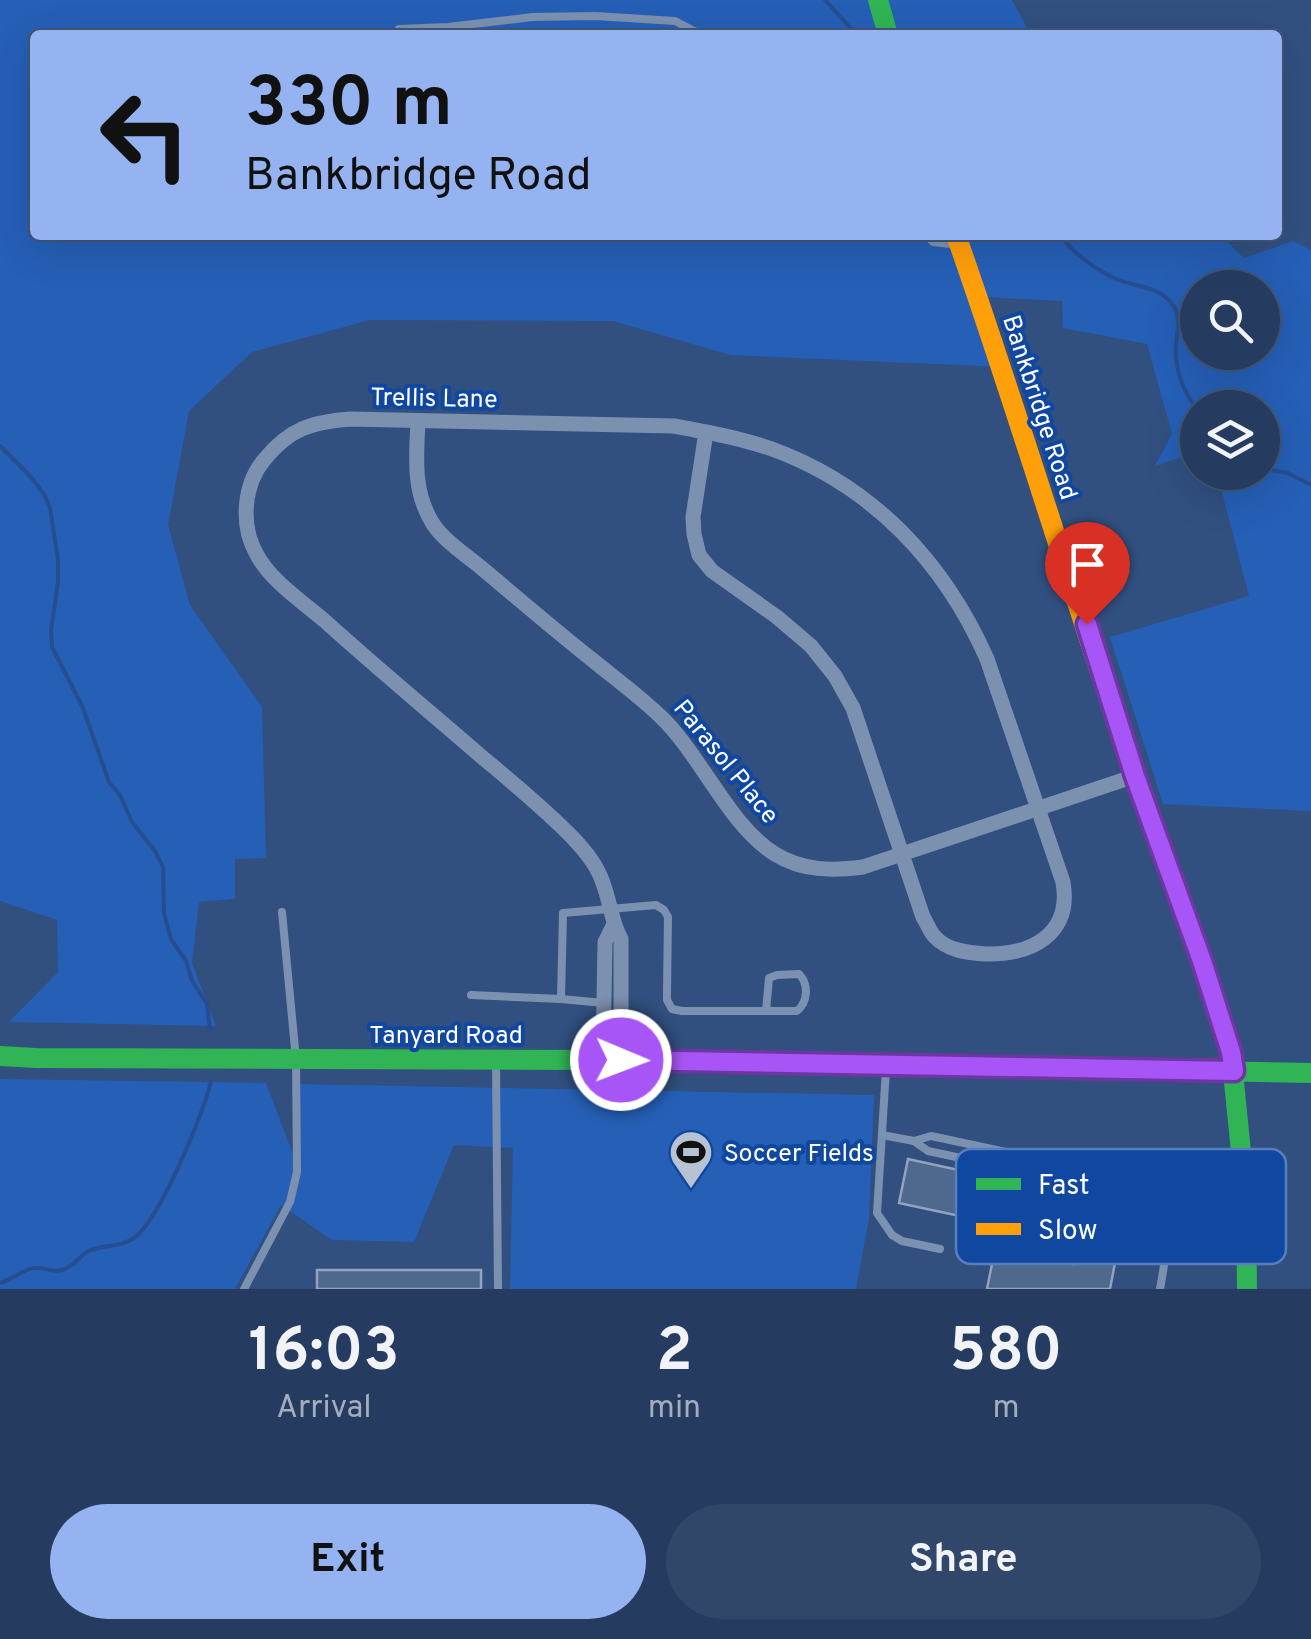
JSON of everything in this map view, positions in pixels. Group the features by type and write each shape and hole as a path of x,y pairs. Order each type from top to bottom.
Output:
{"street":[{"path":"878,0 887,30"},
{"name":"Bankbridge Road","path":"958,240 1135,776 1231,1052 1241,1149"},
{"name":"Trellis Lane","path":"612,1060 622,939 594,862 545,811 270,573 255,553 246,510 254,473 276,445 296,430 325,421 350,420 674,426 769,448 816,468 874,506 916,546 955,596 987,659 1038,807"},
{"name":"Parasol Place","path":"418,422 416,478 424,508 436,530 659,714 682,738 735,814 772,852 808,867 835,871 863,866 1135,776"},
{"path":"706,432 693,517 699,555 712,571 778,617 811,646 834,676 853,708 923,917 935,937 958,950 1016,953 1035,947 1053,931 1064,910 1065,896 1038,807"},
{"name":"Trellis Lane","path":"612,918 605,942 604,1003 612,1060"},
{"name":"Tanyard Road","path":"0,1056 612,1060 1311,1074"},
{"name":"Bankbridge Road","path":"1247,1264 1247,1289"}],"lane":[{"path":"399,28 595,16 675,21 692,30"},
{"path":"931,240 958,240"},
{"path":"561,998 562,913 612,918 642,905 656,905 668,917 667,1000 672,1008 682,1011 766,1010 800,1009 806,983 803,977 799,974 769,978 766,1010"},
{"path":"244,1289 296,1186 296,1058 282,912"},
{"path":"470,995 604,1003"},
{"path":"496,1060 498,1289"},
{"path":"886,1064 877,1213 892,1235 902,1241 940,1248"},
{"path":"882,1135 914,1141 928,1151 956,1157"},
{"path":"914,1141 931,1136 992,1149"},
{"path":"1160,1289 1165,1264"}],"shaded area":[{"path":"0,0 1012,0 1028,30 30,30 30,240 1225,240 1244,258 1293,241 1311,250 1311,811 1163,804 1110,637 1249,596 1221,490 1280,490 1280,390 1180,390 1180,458 1155,466 1172,434 1147,344 1063,328 1062,301 984,297 1004,367 730,355 613,321 370,320 252,352 189,411 168,525 190,605 262,707 266,858 235,859 235,899 199,902 192,963 216,1026 9,1022 58,972 57,920 0,901"},
{"path":"0,1079 266,1083 296,1162 297,1084 874,1095 869,1218 856,1289 510,1289 513,1148 454,1145 414,1242 332,1240 281,1205 235,1289 0,1289"}],"building":[{"path":"908,1159 956,1169 956,1215 899,1203"},
{"path":"992,1264 1115,1264 1110,1289 987,1289"},
{"path":"317,1270 481,1270 481,1289 317,1289"}],"waterway":[{"path":"825,0 852,30"},
{"path":"1064,240 1100,271 1154,291 1173,305 1178,319 1178,370 1186,390"},
{"path":"0,446 30,476 50,508 58,559 52,647 83,708 109,782 163,867 164,913 171,939 207,1004 210,1030"},
{"path":"1280,472 1311,485"},
{"path":"0,1283 31,1269 65,1269 89,1251 134,1238 168,1189 200,1117 211,1081"}],"traffic: fast":[{"path":"878,0 887,30"},
{"path":"1159,843 1231,1052 1241,1149"},
{"path":"0,1056 603,1060 1311,1073"},
{"path":"1247,1264 1247,1289"}],"traffic: slow":[{"path":"958,240 1159,843"}],"place":[{"name":"Soccer Fields","path":"691,1190"}],"route":[{"path":"621,1060 1234,1071 1202,961 1135,776 1087,624"}]}
